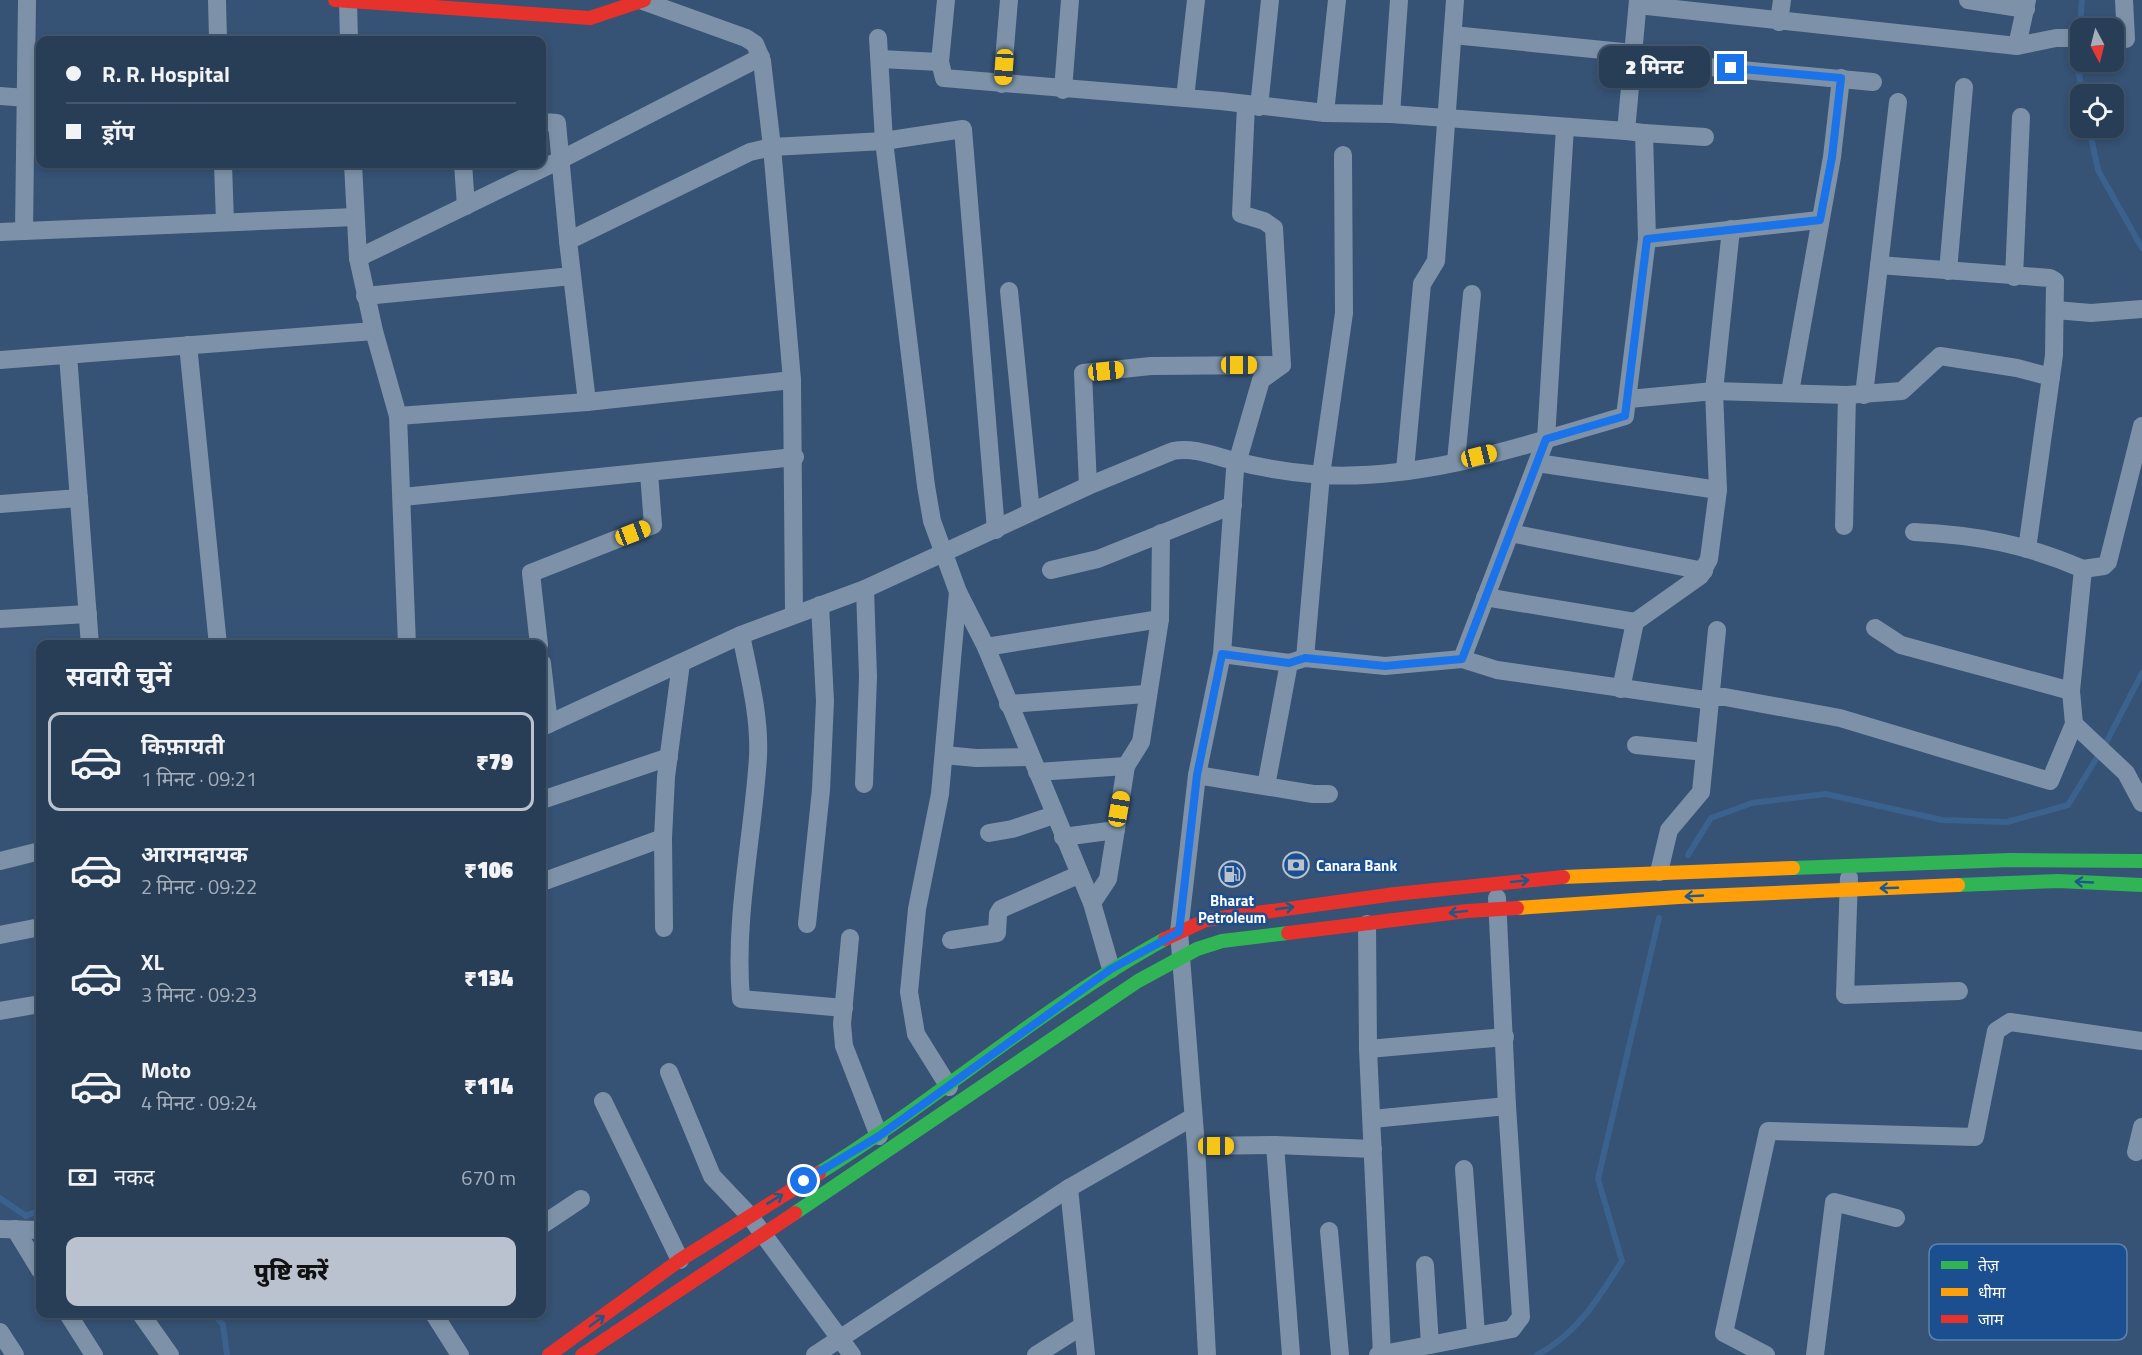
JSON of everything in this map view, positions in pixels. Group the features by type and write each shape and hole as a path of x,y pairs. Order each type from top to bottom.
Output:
{"main road":[{"path":"342,1 414,2 590,18 644,0"},
{"path":"549,1355 680,1260 879,1136 1111,969 1206,920 1563,877 2010,860 2142,861"},
{"path":"582,1355 1138,981 1197,949 1230,939 1498,909 1849,889 2058,881 2142,885"}],"street":[{"path":"24,231 33,99 27,0"},
{"path":"217,0 218,36"},
{"path":"644,0 746,38 755,44 761,57 772,147 792,381 795,457 794,614"},
{"path":"946,0 940,62 944,78 1063,90 1185,98 1325,113 1391,114 1705,137"},
{"path":"1002,84 1009,0"},
{"path":"1063,90 1070,0"},
{"path":"1185,98 1196,0"},
{"path":"1270,0 1253,106 1241,214 1264,221 1274,228 1282,365"},
{"path":"1325,113 1337,0"},
{"path":"1391,114 1399,0"},
{"path":"1405,470 1422,284 1436,261 1455,0"},
{"path":"1779,22 1782,0"},
{"path":"1968,0 2026,4 2017,46"},
{"path":"2124,0 2127,38"},
{"path":"342,1 349,36"},
{"path":"546,725 741,635 865,589 1088,486 1173,451 1187,449 1237,462 1321,475 1405,470 1456,461 1546,439 1625,416 1629,399 1647,239 1635,132 1633,56 1638,3 1779,22 2017,46 2056,38 2070,38"},
{"path":"1453,35 1873,82"},
{"path":"878,38 884,141 932,521 958,592 986,647 1078,875 1092,903 1111,969"},
{"path":"546,167 761,57"},
{"path":"880,59 940,62"},
{"path":"1790,392 1832,157 1841,78"},
{"path":"1947,271 1964,87"},
{"path":"0,96 33,99"},
{"path":"1844,526 1856,395 1879,265 1898,102"},
{"path":"2014,277 2021,117"},
{"path":"546,122 557,123 562,159 567,241 587,402"},
{"path":"1462,659 1546,439 1564,127"},
{"path":"567,241 750,152 772,147 884,141 963,129 996,530"},
{"path":"1266,786 1297,660 1344,313 1343,155"},
{"path":"223,168 225,222"},
{"path":"353,168 358,258 365,296 398,416 407,640"},
{"path":"463,168 466,206"},
{"path":"358,258 544,168"},
{"path":"0,232 355,217"},
{"path":"1647,239 1820,220"},
{"path":"1485,597 1635,622 1689,586 1704,571 1709,559 1718,490 1714,391 1731,229"},
{"path":"1879,265 2053,279 2056,285 2051,377 2027,549"},
{"path":"365,296 572,276"},
{"path":"1009,291 1031,512"},
{"path":"1456,461 1472,294"},
{"path":"2055,310 2091,313 2142,309"},
{"path":"0,360 374,331"},
{"path":"188,345 218,640"},
{"path":"68,355 90,640"},
{"path":"1629,399 1714,391 1856,395 1902,391 1940,356 2017,368 2051,377"},
{"path":"1206,1355 1196,1146 1179,932 1197,775 1222,654 1237,462 1261,380 1282,365"},
{"path":"1088,486 1083,373 1151,366 1282,365"},
{"path":"398,416 587,402 792,381"},
{"path":"1914,532 1969,535 2045,552 2083,569 2104,566 2108,562 2142,426"},
{"path":"403,497 795,457"},
{"path":"1537,463 1718,490"},
{"path":"539,640 531,573 653,525 649,473"},
{"path":"0,504 79,498"},
{"path":"1051,570 1098,559 1233,505"},
{"path":"1092,903 1108,879 1126,766 1141,742 1146,694 1160,619 1161,532"},
{"path":"1510,533 1704,571"},
{"path":"1222,654 1385,666 1462,659 1497,669 1621,689 1705,700 1712,697 1840,718 2049,780 2074,724 2071,691 2083,569"},
{"path":"864,784 868,677 865,589"},
{"path":"949,1087 916,1034 909,992 917,909 940,794 958,592"},
{"path":"807,924 821,790 824,712 820,605"},
{"path":"0,620 88,614"},
{"path":"986,647 1160,619"},
{"path":"1621,689 1635,622"},
{"path":"1875,628 1901,645 2071,691"},
{"path":"1659,872 1670,830 1701,792 1717,630"},
{"path":"741,635 756,710 758,756 743,881 741,999 844,1008"},
{"path":"664,928 663,838 669,757 681,663"},
{"path":"1008,704 1146,694"},
{"path":"2074,724 2133,776 2142,803"},
{"path":"1636,745 1706,752"},
{"path":"944,755 1034,764 1126,766"},
{"path":"546,799 669,757"},
{"path":"1197,775 1329,794"},
{"path":"989,833 1012,829 1054,815"},
{"path":"1063,837 1116,830"},
{"path":"546,881 663,838"},
{"path":"0,861 36,852"},
{"path":"1849,867 1845,995 1959,991"},
{"path":"951,940 997,933 1000,909 1078,875"},
{"path":"1378,1355 1512,1329 1521,1317 1507,1106 1497,884"},
{"path":"1367,924 1368,1049 1382,1354"},
{"path":"0,935 36,928"},
{"path":"850,938 843,1035 846,1055 879,1136"},
{"path":"0,1011 36,1005"},
{"path":"1766,1355 1724,1334 1767,1131 1975,1137 1996,1031 2010,1022 2142,1041"},
{"path":"1368,1049 1505,1037"},
{"path":"669,1072 712,1176 749,1215 852,1355"},
{"path":"603,1101 680,1260"},
{"path":"1372,1119 1507,1106"},
{"path":"815,1355 1069,1188 1193,1117"},
{"path":"2136,1152 2142,1127"},
{"path":"1196,1146 1275,1145 1373,1149"},
{"path":"1275,1145 1291,1355"},
{"path":"1464,1169 1476,1335"},
{"path":"1069,1188 1086,1355"},
{"path":"546,1222 581,1198"},
{"path":"1815,1355 1834,1202 1896,1218"},
{"path":"7,1229 36,1230"},
{"path":"7,1229 36,1265"},
{"path":"1329,1231 1340,1355"},
{"path":"1425,1265 1430,1345"},
{"path":"71,1318 94,1355"},
{"path":"144,1318 170,1355"},
{"path":"437,1318 460,1355"},
{"path":"1036,1355 1082,1326"},
{"path":"0,1332 15,1355"}],"waterway":[{"path":"2081,84 2077,65 2082,0"},
{"path":"2091,138 2098,170 2142,248"},
{"path":"1688,855 1711,818 1752,803 1826,794 1942,820 2007,822 2068,805 2107,741 2142,673"},
{"path":"1537,1355 1564,1337 1586,1314 1622,1261 1598,1179 1659,918"},
{"path":"0,1198 26,1216 36,1212"},
{"path":"217,1318 223,1325 227,1355"}],"traffic: fast":[{"path":"1793,868 2010,860 2142,861"},
{"path":"1958,885 2058,881 2142,885"},
{"path":"795,1213 1138,981 1197,949 1222,941 1288,933"},
{"path":"819,1173 906,1115 1033,1023 1120,965 1165,939"}],"traffic: slow":[{"path":"1563,877 1793,868"},
{"path":"1517,908 1679,897 1958,885"}],"traffic: jam":[{"path":"335,0 590,18 644,0"},
{"path":"1165,939 1206,920 1395,894 1563,877"},
{"path":"1288,933 1467,911 1517,908"},
{"path":"549,1355 680,1260 819,1173"},
{"path":"582,1355 795,1213"}],"place":[{"name":"Canara Bank","path":"1296,865"},
{"name":"Bharat Petroleum","path":"1232,874"}],"route":[{"path":"804,1181 879,1136 1111,969 1179,932 1197,775 1222,654 1289,663 1305,658 1385,666 1462,659 1546,439 1625,416 1629,399 1647,239 1820,220 1832,157 1841,78 1731,68"}]}
